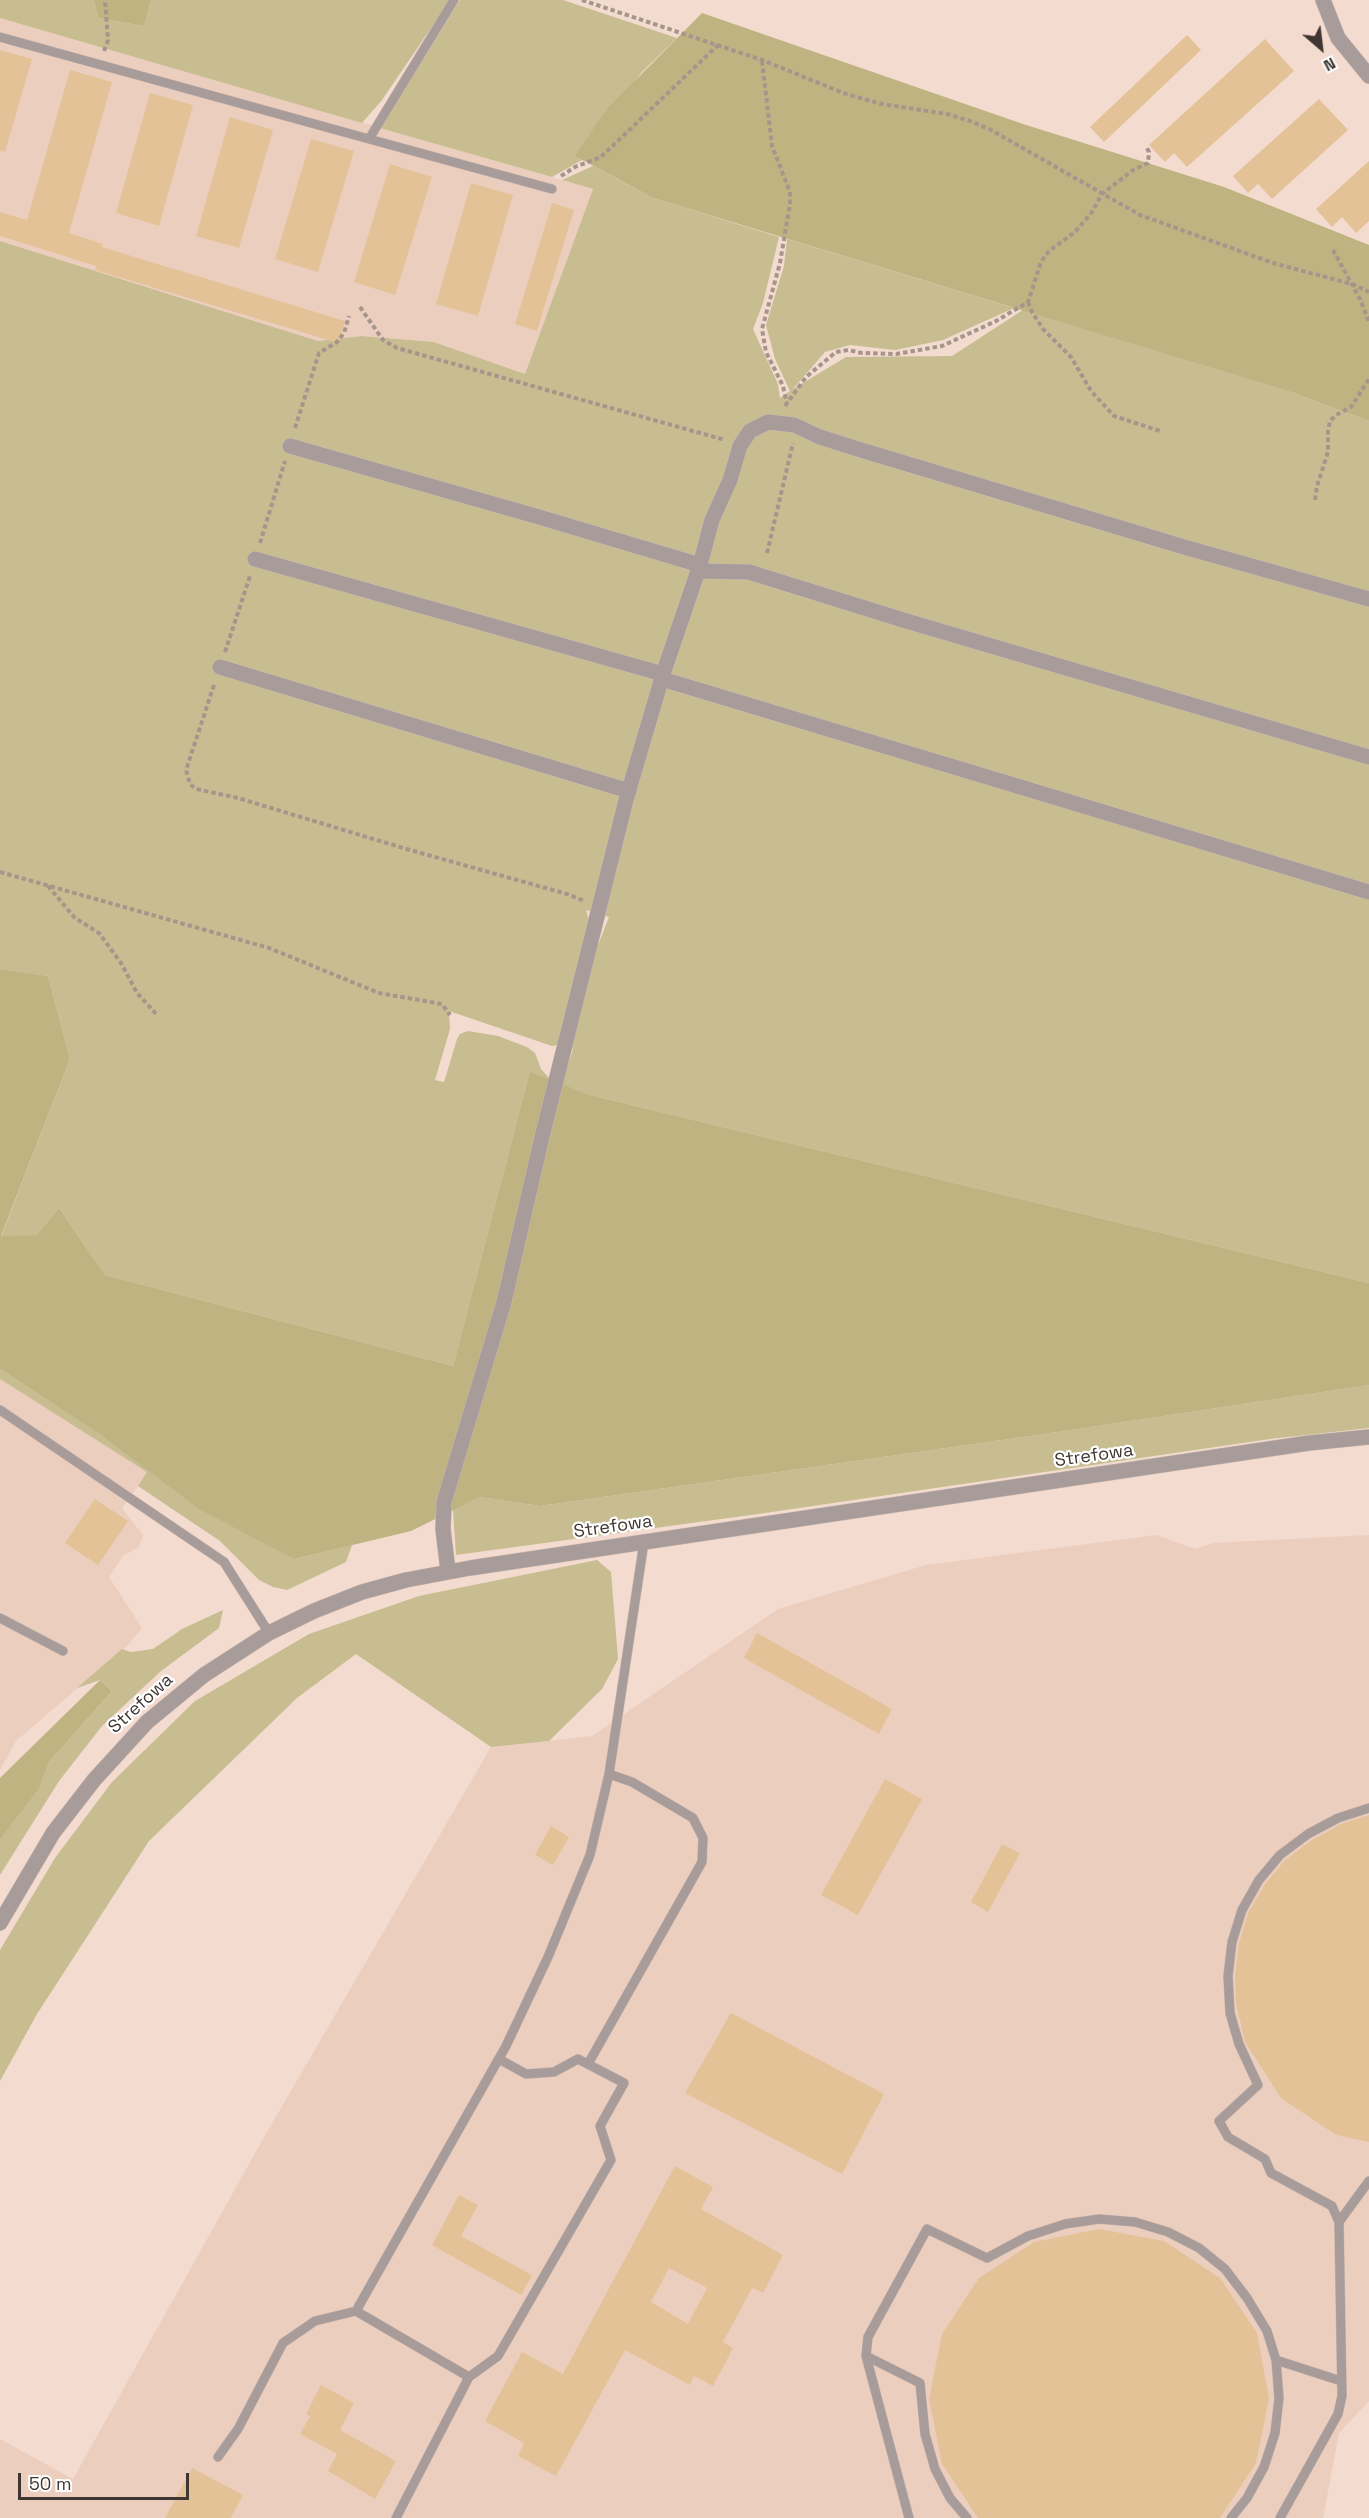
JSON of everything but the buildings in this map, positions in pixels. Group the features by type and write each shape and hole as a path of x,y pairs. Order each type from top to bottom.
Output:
{"street":[{"path":"1323,0 1338,38 1369,76"},
{"path":"448,1571 444,1539 444,1502 504,1302 542,1137 629,791 662,677 699,568 712,520 733,473 740,446 750,431 768,422 794,425 820,437 861,450 1184,547 1369,599"},
{"path":"290,446 529,513 699,568 749,572 903,620 1369,757"},
{"path":"255,559 662,677 1369,892"},
{"path":"220,667 629,791"},
{"name":"Strefowa","path":"0,1923 53,1833 118,1750 180,1693 269,1633 314,1611 362,1592 448,1571 1309,1443 1369,1437"}],"lane":[{"path":"369,139 453,0"},
{"path":"0,37 551,188"},
{"path":"0,1410 224,1562 269,1633"},
{"path":"356,2311 499,2059 548,1957 590,1855 609,1774 644,1542"},
{"path":"0,1618 63,1651"},
{"path":"588,2064 702,1862 703,1838 693,1818 632,1782 609,1774"},
{"path":"1280,2518 1338,2414 1342,2396 1339,2222 1332,2206 1271,2173 1264,2159 1228,2137 1219,2121 1258,2085 1239,2044 1233,2023 1228,1976 1232,1942 1242,1910 1259,1880 1280,1856 1308,1834 1338,1818 1369,1808"},
{"path":"396,2518 469,2377 498,2356 610,2160 600,2126 624,2083 578,2059 554,2072 526,2074 499,2059"},
{"path":"1339,2222 1369,2181"},
{"path":"909,2518 866,2356 868,2337 927,2229 987,2258 1028,2236 1065,2224 1099,2219 1135,2222 1168,2232 1199,2248 1225,2269 1247,2298 1267,2331 1276,2360 1279,2398 1275,2433 1264,2467 1231,2518"},
{"path":"218,2457 238,2429 283,2343 315,2321 356,2311 469,2377"},
{"path":"866,2356 921,2383 925,2434 935,2469 950,2498 967,2518"},
{"path":"1276,2360 1341,2381"}],"path":[{"path":"100,63 108,40 105,0"},
{"path":"582,0 762,60 846,94 882,104 947,114 970,121 991,130 1140,215 1273,263 1352,284 1369,292"},
{"path":"551,188 564,174 601,157 718,45"},
{"path":"762,60 772,146 790,192 780,263 762,329 766,352 783,386 794,425 792,447 766,552"},
{"path":"1146,146 1149,152 1148,163 1133,170 1102,194 1092,212 1075,232 1049,251 1041,262 1028,302 1043,328 1071,357 1091,391 1114,416 1160,431"},
{"path":"1333,250 1369,322"},
{"path":"792,398 806,377 836,352 848,350 862,353 896,354 931,349 986,326 1028,302"},
{"path":"360,307 383,340 397,348 740,446"},
{"path":"1315,500 1328,452 1330,421 1351,407 1369,379"},
{"path":"0,872 269,948 379,993 442,1004 450,1015"},
{"path":"48,886 75,918 99,933 121,963 137,993 158,1016"}],"shaded area":[{"path":"0,0 94,0 98,18 144,26 151,0 450,0 382,100 362,123 0,18"},
{"path":"94,0 151,0 144,26 98,18"},
{"path":"460,0 563,0 677,38 642,72 576,156 582,160 552,177 380,128"},
{"path":"702,13 1023,124 1224,187 1369,245 1369,421 1294,393 653,198 575,156 606,110"},
{"path":"0,18 593,189 525,374 434,342 362,336 318,341 0,241"},
{"path":"593,166 653,198 779,237 763,303 753,329 778,384 780,398 790,391 775,359 766,325 784,266 787,239 1014,308 943,340 895,350 850,345 825,352 793,389 846,357 952,356 1023,310 1294,393 1369,421 1369,1283 590,1095 559,1083 565,1061 570,1059 573,1049 569,1047 588,971 609,917 586,910 589,921 558,1045 552,1046 449,1011 450,1029 435,1080 444,1082 457,1039 460,1034 468,1031 498,1036 527,1047 535,1053 541,1069 550,1079 530,1071 453,1366 105,1275 59,1208 36,1235 1,1237 70,1059 48,976 0,969 0,241 318,341 362,336 434,342 525,374 593,189 562,180"},
{"path":"0,969 48,976 70,1059 1,1236 36,1235 59,1208 105,1275 453,1366 530,1071 590,1095 1369,1283 1369,1385 540,1506 480,1497 411,1531 294,1559 199,1509 100,1434 0,1369"},
{"path":"0,1369 294,1559 352,1545 346,1562 287,1590 273,1587 259,1580 220,1541 138,1486 147,1472 0,1379"},
{"path":"0,1379 148,1472 122,1508 143,1535 139,1547 123,1556 109,1577 142,1628 129,1644 16,1741 0,1770"},
{"path":"1369,1385 1369,1428 1270,1439 758,1514 456,1555 453,1510 480,1497 540,1506"},
{"path":"1156,1535 1195,1549 1214,1543 1369,1535 1369,2401 1339,2433 1323,2518 0,2518 0,2439 73,2479 263,2139 491,1747 592,1736 778,1609 926,1565"},
{"path":"597,1560 611,1572 618,1659 602,1689 549,1741 491,1747 356,1654 297,1698 149,1841 37,2014 0,2081 0,1950 55,1858 112,1782 195,1701 309,1634 419,1596"},
{"path":"223,1610 219,1628 161,1671 102,1726 59,1781 0,1875 0,1840 39,1789 49,1762 112,1691 100,1680 77,1688 122,1649 131,1652 153,1649 182,1629"},
{"path":"100,1680 112,1691 49,1762 39,1789 0,1840 0,1778"}]}
